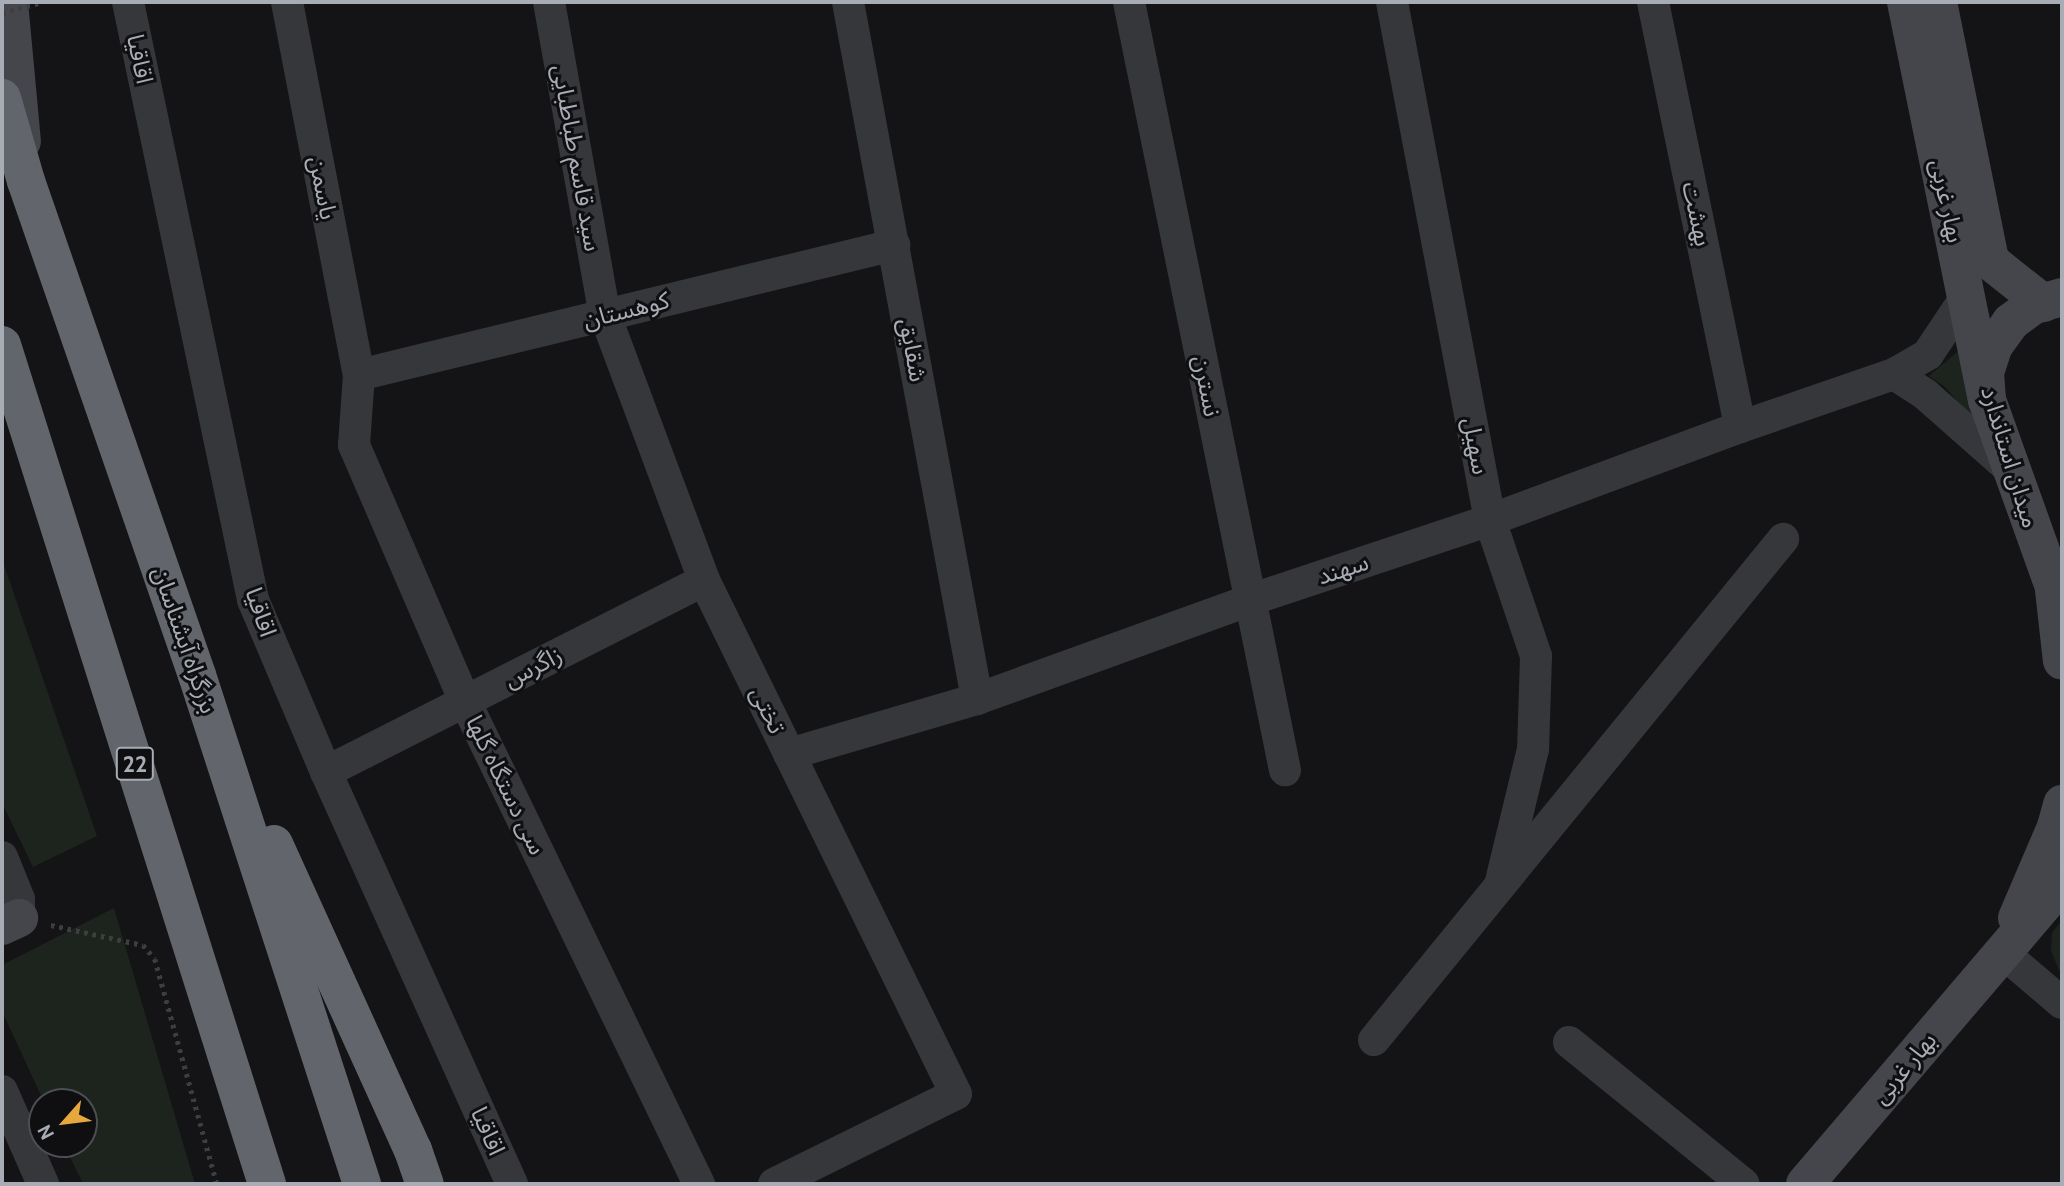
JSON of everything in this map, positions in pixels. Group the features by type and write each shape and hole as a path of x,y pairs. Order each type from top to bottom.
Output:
{"highway":[{"name":"بزرگراه آبشناسان","path":"2,98 26,181 197,675 362,1184"},
{"name":"22","path":"2,345 267,1184"},
{"path":"197,675 413,1150 425,1184"}],"street":[{"path":"9,2 26,181"},
{"name":"اقاقیا","path":"128,2 253,600 326,772 512,1184"},
{"name":"یاسمن","path":"287,2 359,375"},
{"name":"سید قاسم طباطبایی","path":"549,2 605,315"},
{"name":"شقایق","path":"848,2 977,699"},
{"name":"نسترن","path":"1129,2 1284,770"},
{"name":"سهیل","path":"1392,2 1490,520 1536,656 1533,749 1500,886"},
{"name":"بهشت","path":"1653,2 1741,427"},
{"name":"بهار غربی","path":"1906,2 1987,400"},
{"name":"بهار غربی","path":"1938,2 1990,261 2053,300"},
{"name":"کوهستان","path":"359,375 894,245"},
{"name":"سهند","path":"789,754 977,699 1250,600 1490,520 1741,427 1895,374 1928,354 1966,297"},
{"name":"میدان استاندارد","path":"2053,300 2011,322 1994,345 1985,372 1987,400 2058,600 2062,661"},
{"name":"تختی","path":"605,315 704,580 956,1094 774,1184"},
{"path":"1895,374 1926,395 2011,470"},
{"name":"سی دستگاه گلها","path":"359,375 354,445 465,701 699,1184"},
{"path":"1374,1040 1783,539"},
{"name":"زاگرس","path":"326,772 704,580"},
{"path":"2062,804 2056,827 2002,952 2062,1003"},
{"path":"2,858 19,899 10,922"},
{"name":"بهار غربی","path":"1805,1184 2062,883"},
{"path":"1570,1042 1744,1184"},
{"path":"2,1091 43,1184"}],"path":[{"path":"2,13 42,2"},
{"path":"10,922 143,945 155,959 217,1184"}],"shaded area":[{"path":"1962,348 1973,420 1945,387 1929,376"},
{"path":"2,559 97,836 33,867 2,803"},
{"path":"114,908 195,1184 83,1184 71,1158 98,1158 98,1088 38,1088 2,1011 2,965"},
{"path":"2062,920 2062,977 2051,951 2052,933"}]}
